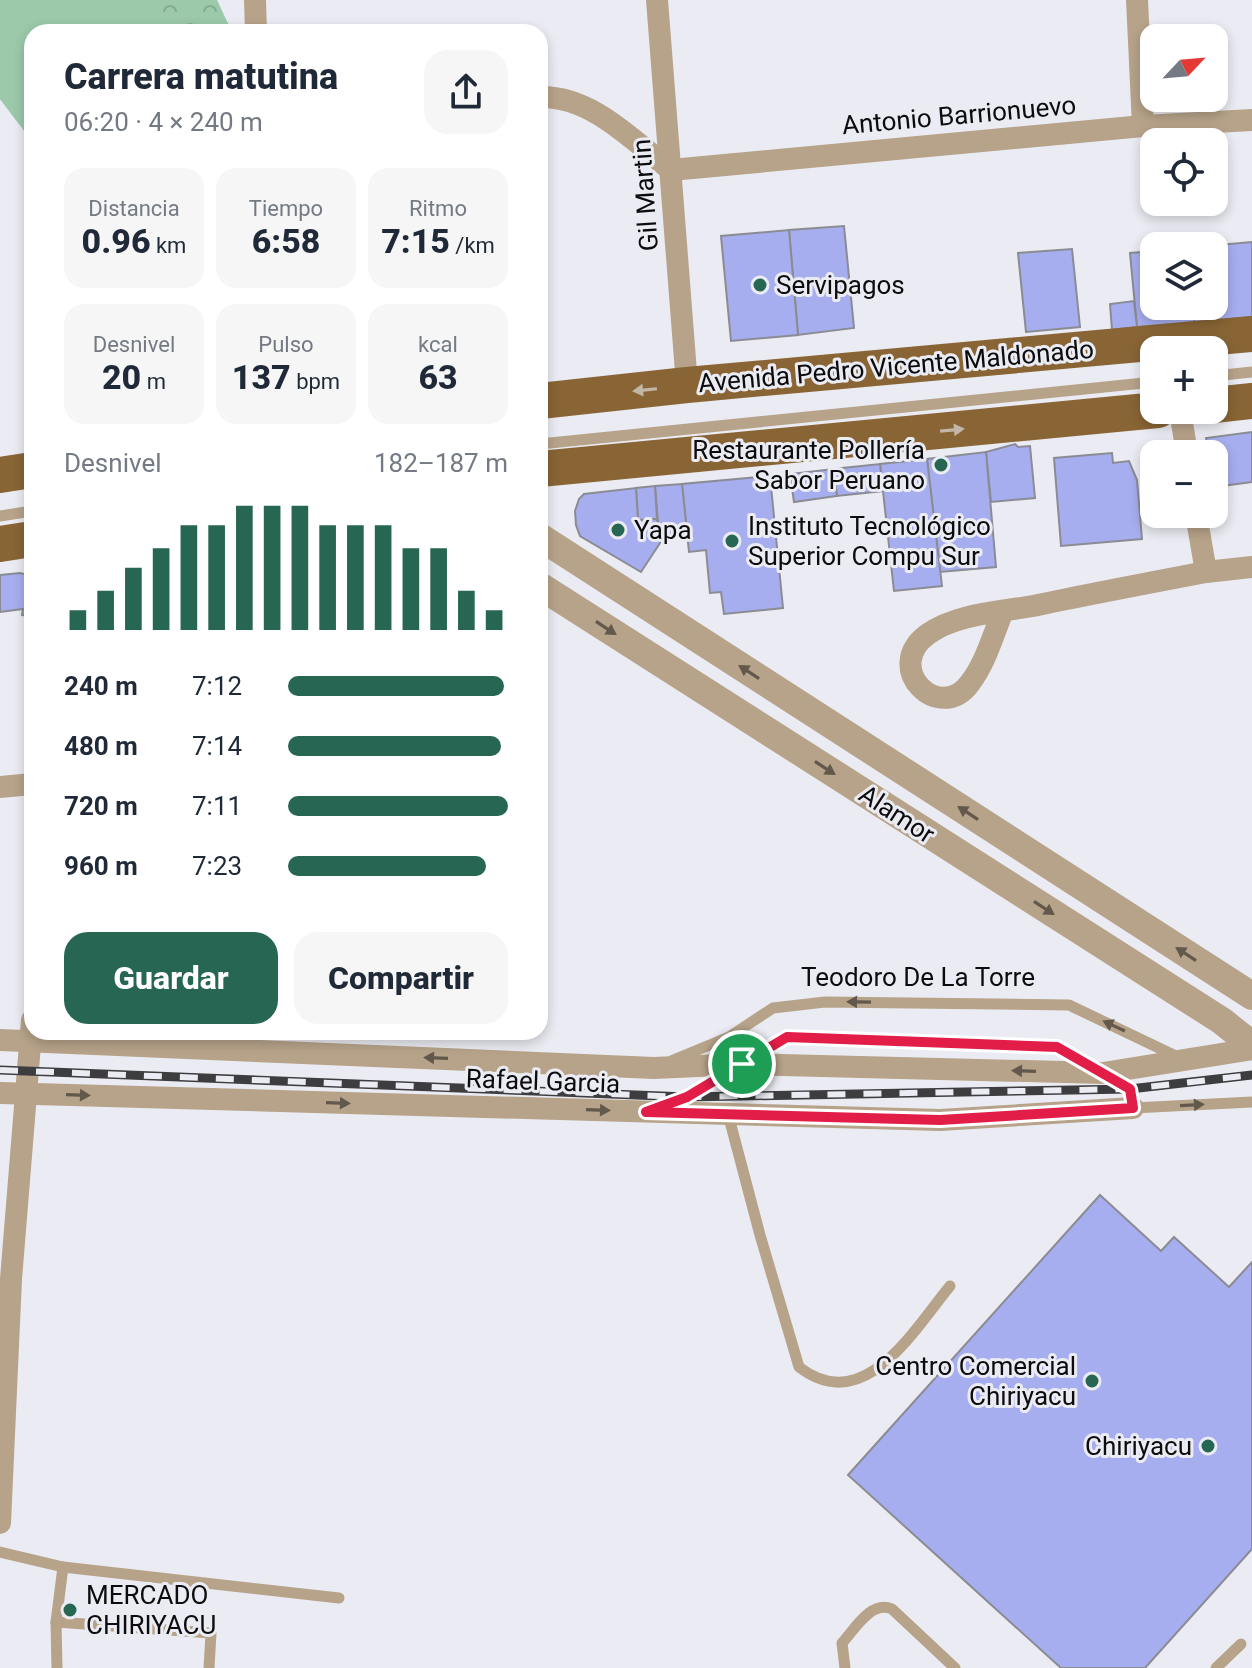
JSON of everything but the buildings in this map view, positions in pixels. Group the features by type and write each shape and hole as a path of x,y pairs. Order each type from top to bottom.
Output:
{"main road":[{"name":"Avenida Pedro Vicente Maldonado","path":"548,400 1252,334"},
{"path":"1228,404 1252,401"},
{"path":"548,468 1140,412"},
{"path":"0,544 24,540"}],"street":[{"path":"255,0 256,24"},
{"name":"Gil Martin","path":"657,0 687,385"},
{"path":"1137,0 1143,126"},
{"path":"548,98 576,101 595,112 671,170"},
{"name":"Antonio Barrionuevo","path":"671,170 1143,126 1252,120"},
{"path":"1198,528 1206,572"},
{"name":"Alamor","path":"548,542 1252,996"},
{"path":"1003,611 982,663 968,686 948,698 929,696 914,682 910,662 917,642 938,627 1003,611 1206,572 1252,567"},
{"name":"Alamor","path":"548,591 1222,1021 1252,1047"},
{"path":"0,787 24,785"},
{"path":"0,1040 24,1033"},
{"path":"0,1523 5,1281 30,1040"},
{"name":"Teodoro De La Torre","path":"183,1040 654,1068 742,1064 1103,1073 1252,1047"},
{"name":"Rafael Garcia","path":"0,1093 940,1120 1133,1108"}],"lane":[{"path":"1228,375 1252,372"},
{"path":"548,443 1140,383"},
{"path":"0,516 24,512"},
{"name":"Teodoro De La Torre","path":"654,1068 729,1037 773,1008 825,1002 1069,1005 1184,1060"},
{"path":"646,1112 687,1097 742,1064"},
{"path":"1103,1073 1130,1089 1133,1108 1252,1102"},
{"path":"728,1114 799,1367 811,1376 838,1384 868,1376 891,1358 950,1286"},
{"path":"0,1552 63,1567 339,1598"},
{"path":"57,1668 56,1622 63,1567"},
{"path":"845,1668 842,1643 875,1607 883,1605 892,1609 955,1668"},
{"path":"56,1622 211,1633 209,1668"},
{"path":"1216,1668 1241,1644"}],"green space":[{"path":"0,0 217,0 228,24 24,24 24,130 0,99"},
{"path":"0,0 153,0 170,24 24,24 24,130 0,99"}],"railway":[{"path":"0,1070 687,1097 1130,1089 1252,1075"}],"place":[{"name":"Servipagos","path":"760,285"},
{"name":"Restaurante Pollería Sabor Peruano","path":"941,465"},
{"name":"Yapa","path":"618,530"},
{"name":"Instituto Tecnológico Superior Compu Sur","path":"732,541"},
{"name":"Centro Comercial Chiriyacu","path":"1092,1381"},
{"name":"Chiriyacu","path":"1208,1446"},
{"name":"MERCADO CHIRIYACU","path":"70,1610"}],"route":[{"path":"787,1037 1057,1047 1130,1089 1133,1108 940,1120 646,1112 687,1097 742,1064 787,1037"}]}
